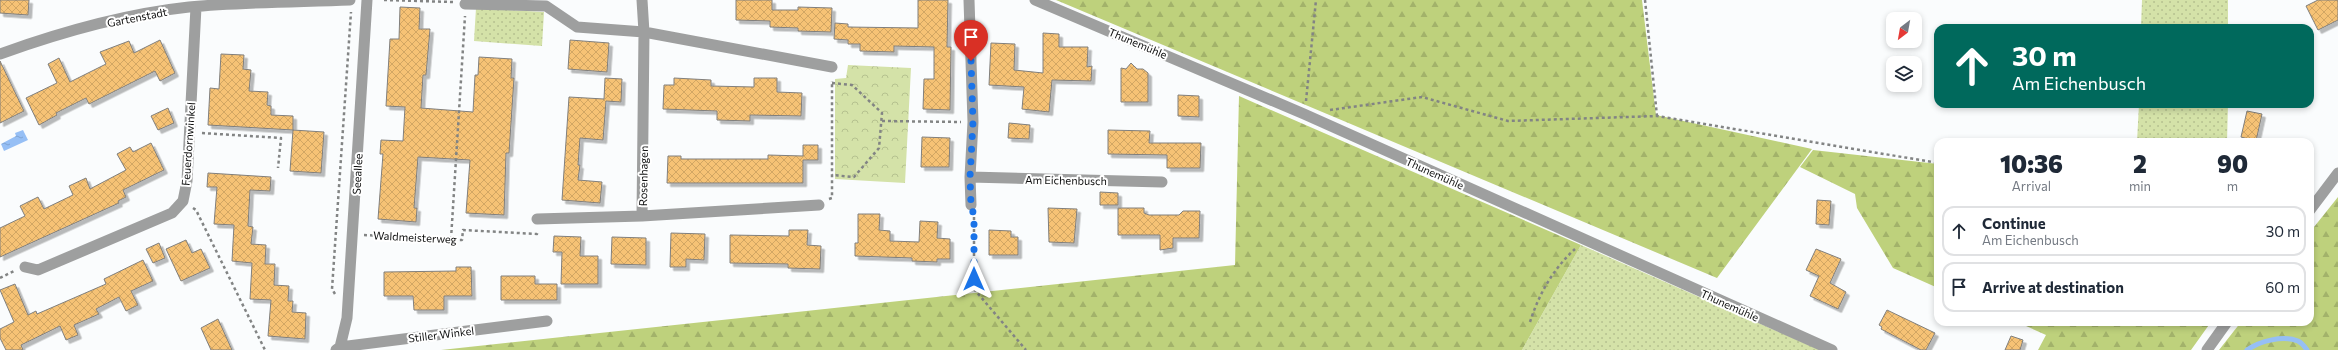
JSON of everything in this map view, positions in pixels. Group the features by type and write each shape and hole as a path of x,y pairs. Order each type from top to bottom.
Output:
{"street":[{"name":"Gartenstadt","path":"0,54 68,31 134,16 196,7 352,3 367,0"},
{"name":"Seeallee","path":"338,349 348,318 367,0"},
{"name":"Rosenhagen","path":"642,0 644,32 642,216 818,205"},
{"path":"970,0 973,122 970,177 971,205"},
{"name":"Thunemühle","path":"1035,0 1304,114 1832,350"},
{"path":"465,4 546,6 576,27 644,32 832,67"},
{"name":"Feuerdornwinkel","path":"25,267 38,270 172,213 183,201 187,182 196,7"},
{"path":"2314,205 2338,173"},
{"name":"Am Eichenbusch","path":"970,177 1162,182"},
{"path":"537,219 642,216"},
{"name":"Stiller Winkel","path":"338,349 547,320"},
{"path":"2207,350 2224,326"}],"path":[{"path":"384,0 465,4 456,138 452,239"},
{"path":"1304,114 1316,0"},
{"path":"1645,0 1658,116"},
{"path":"348,318 332,289 352,3"},
{"path":"818,205 832,198 832,67"},
{"path":"832,83 852,85 882,113 879,148 854,177 832,175"},
{"path":"1328,110 1422,97 1508,121 1658,116 1934,162"},
{"path":"881,121 973,122"},
{"path":"190,132 281,138 278,168"},
{"path":"183,201 196,210 265,350"},
{"path":"971,205 974,216 974,289 1026,350"},
{"name":"Waldmeisterweg","path":"354,234 462,240 462,230 537,234 537,219"},
{"path":"1530,322 1538,298 1563,260 1580,244 1582,239"}],"green space":[{"path":"1056,0 1642,0 1656,115 1812,149 1717,278"},
{"path":"2142,0 2228,0 2228,24 2141,24"},
{"path":"476,8 544,12 542,46 474,41"},
{"path":"848,65 911,68 905,183 835,179 835,79 846,78"},
{"path":"1239,96 1581,245 1522,350 441,350 1235,265"},
{"path":"2139,108 2228,108 2227,138 2137,138"},
{"path":"1813,150 1934,164 1934,286 1893,268 1857,208 1855,194 1800,167"},
{"path":"2338,197 2338,350 2219,350 2238,326 2314,326 2314,227"},
{"path":"1581,245 1820,350 1522,350"},
{"path":"2026,326 2208,326 2191,350 2038,350 2046,335"}],"water":[{"path":"23,130 28,140 4,151 1,144 16,136 15,133"}],"building":[{"path":"0,0 29,0 28,15 0,13"},
{"path":"736,0 772,0 772,10 798,10 798,7 832,8 831,32 798,31 798,28 770,27 770,21 736,20"},
{"path":"918,0 948,0 947,47 951,47 950,110 923,109 924,79 934,79 934,47 894,46 894,52 860,51 860,44 848,44 848,40 834,39 835,23 848,24 848,27 918,28"},
{"path":"2318,0 2338,0 2338,20 2318,30 2306,6"},
{"path":"400,7 420,8 419,29 430,29 426,75 423,75 421,108 473,112 475,75 478,75 479,57 512,59 511,78 514,78 509,153 506,153 504,215 466,213 470,160 418,157 414,208 417,208 416,222 378,219 383,154 380,154 381,140 403,141 405,107 386,106 390,39 399,39"},
{"path":"1043,33 1059,34 1059,47 1088,47 1087,67 1092,66 1091,81 1052,80 1049,112 1022,109 1024,87 989,85 991,43 1015,44 1014,70 1043,73"},
{"path":"160,40 175,73 160,81 155,71 89,104 86,98 56,113 57,115 39,125 26,98 57,83 48,64 59,58 70,82 106,64 100,52 129,41 134,53"},
{"path":"570,40 609,43 607,72 568,69"},
{"path":"221,54 244,55 243,69 251,70 249,91 268,92 267,105 271,106 271,115 293,116 293,130 208,125 210,88 219,89"},
{"path":"0,61 24,111 0,123"},
{"path":"1131,63 1137,69 1143,69 1148,73 1148,102 1121,102 1121,68 1126,69"},
{"path":"605,78 622,79 621,102 606,101 603,140 580,138 578,165 580,165 578,180 602,182 600,203 562,200 569,97 604,99"},
{"path":"674,78 711,80 711,86 754,87 754,78 777,78 777,92 802,93 801,116 750,115 750,121 717,120 717,111 663,109 664,85 674,85"},
{"path":"1178,95 1199,96 1199,117 1178,116"},
{"path":"168,108 174,123 158,130 151,116"},
{"path":"2247,111 2262,114 2257,138 2241,137"},
{"path":"1009,123 1030,125 1029,139 1008,138"},
{"path":"293,130 324,132 321,173 290,171"},
{"path":"1108,130 1150,131 1149,143 1201,143 1200,168 1167,168 1167,155 1108,154"},
{"path":"922,137 950,138 949,167 921,167"},
{"path":"151,143 164,170 123,190 126,197 118,201 119,203 0,257 0,228 25,216 20,206 38,197 44,209 73,195 69,186 86,178 90,189 126,170 117,154 130,147 133,152"},
{"path":"803,145 818,145 818,160 803,160 803,183 667,183 668,156 681,156 681,159 768,159 768,155 803,156"},
{"path":"208,173 271,177 270,191 250,190 248,226 253,227 251,244 266,245 265,264 275,264 274,285 289,286 288,301 293,301 292,312 306,313 305,339 268,336 271,300 250,299 252,263 232,261 234,225 214,224 217,187 207,187"},
{"path":"1100,192 1118,193 1118,205 1100,205"},
{"path":"1817,200 1831,201 1829,225 1816,224"},
{"path":"1048,208 1077,209 1074,243 1049,242"},
{"path":"1118,208 1144,208 1144,213 1149,215 1179,215 1183,211 1200,211 1199,238 1173,238 1173,248 1160,250 1160,235 1118,235"},
{"path":"858,214 880,214 879,230 890,231 890,241 919,242 920,221 938,222 937,238 950,239 950,259 937,259 937,262 912,261 912,258 855,256 855,243 858,243"},
{"path":"789,230 808,230 807,245 821,246 820,269 788,268 788,264 730,263 730,235 789,236"},
{"path":"989,230 1011,231 1011,237 1018,237 1018,255 989,255"},
{"path":"671,233 705,234 704,260 686,259 686,267 670,267"},
{"path":"554,236 581,237 580,256 598,256 598,284 561,284 562,252 553,252"},
{"path":"612,237 646,238 646,265 611,264"},
{"path":"186,240 192,253 201,249 210,268 181,281 166,249"},
{"path":"159,243 165,258 153,263 146,249"},
{"path":"1816,249 1841,259 1830,283 1846,292 1838,309 1810,296 1819,276 1806,270"},
{"path":"143,260 153,281 131,291 138,305 126,311 119,297 96,309 99,314 74,325 78,335 66,340 60,326 21,345 23,350 6,350 0,338 0,329 14,322 0,290 15,284 28,315 36,311 37,314 106,284 104,279"},
{"path":"456,267 471,267 472,296 444,296 444,310 414,310 413,296 384,296 384,272 456,271"},
{"path":"501,276 535,276 535,284 557,284 557,300 501,300"},
{"path":"1887,310 1935,333 1926,350 1921,350 1881,329 1882,327 1879,325"},
{"path":"218,319 232,350 211,350 201,328"},
{"path":"2011,336 2023,340 2020,350 2005,350"}],"waterway":[{"path":"2247,350 2258,344 2279,339 2292,339 2298,341 2307,350"}],"route":[{"path":"971,61 973,122 970,177 971,205 974,216 974,279"}]}
